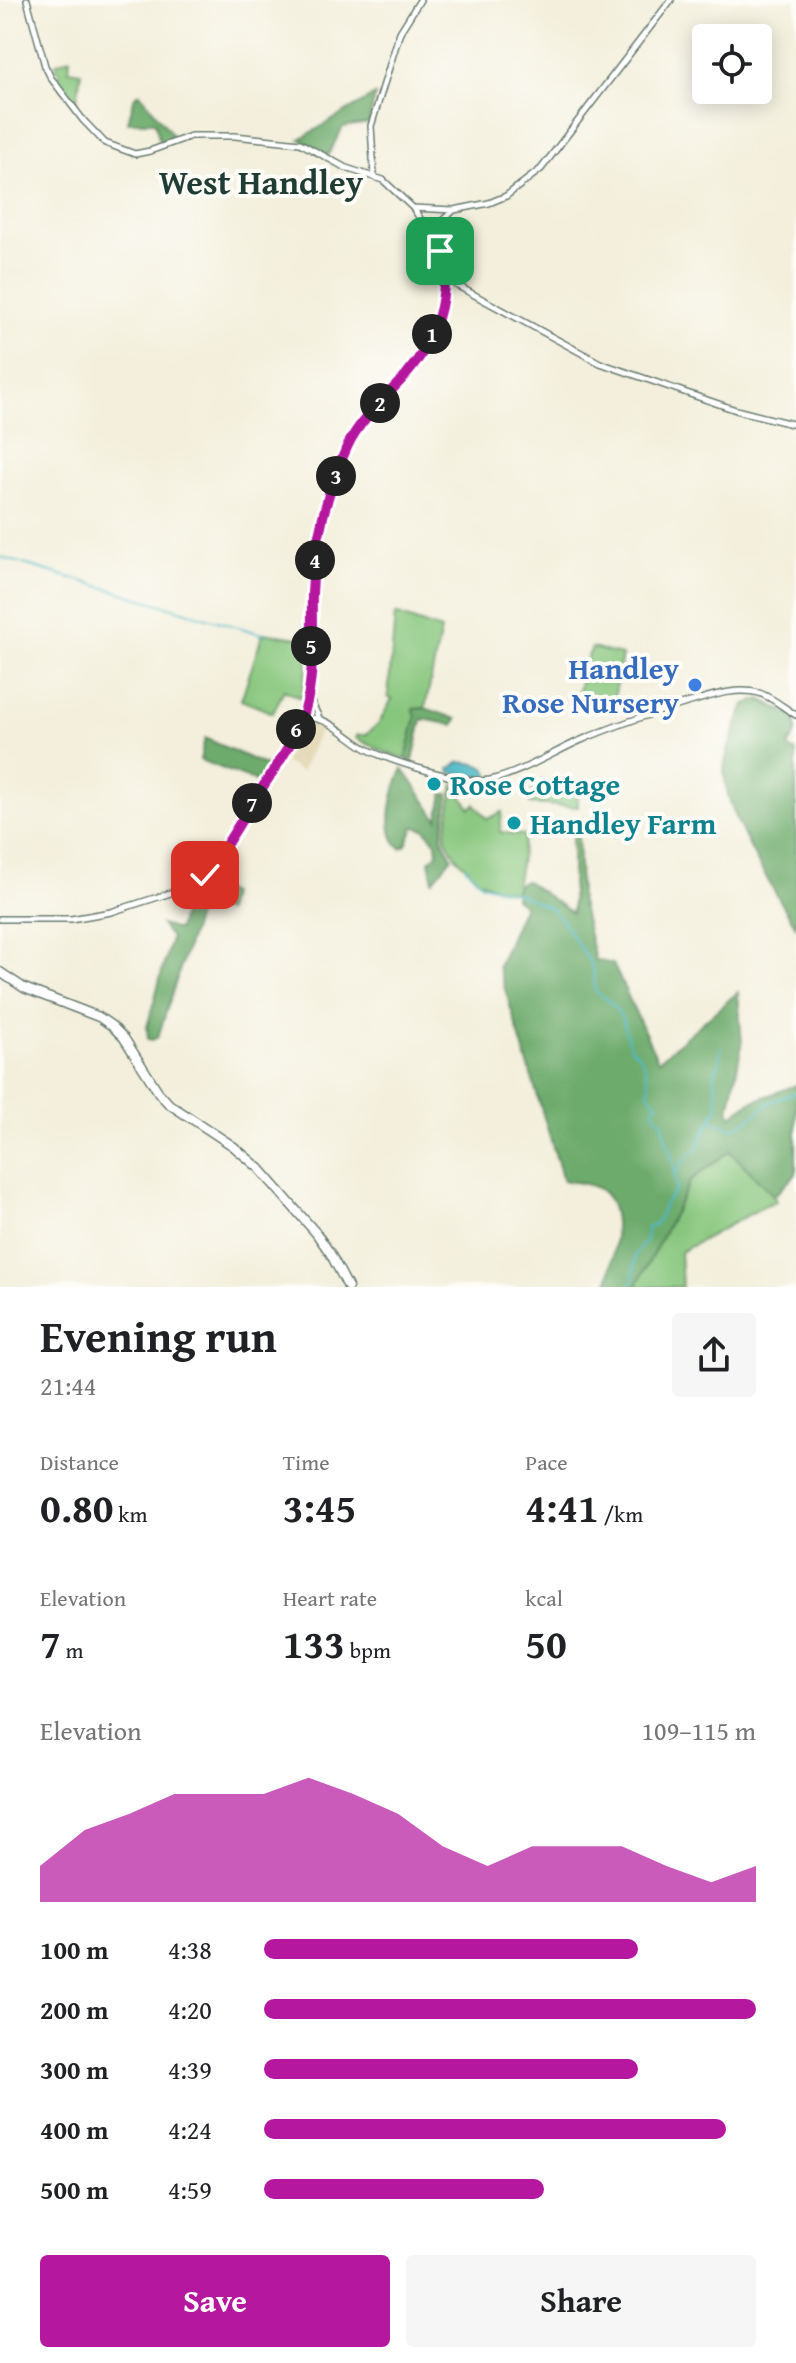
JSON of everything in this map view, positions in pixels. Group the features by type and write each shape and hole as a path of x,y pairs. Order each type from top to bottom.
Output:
{"main road":[{"path":"0,972 24,988 99,1017 112,1026 124,1038 169,1104 240,1151 259,1168 316,1233 348,1287"}],"street":[{"path":"27,0 51,78 98,138 115,148 144,153 191,136 292,141 310,147 346,168 383,180 413,208 433,238 439,241"},
{"path":"374,175 371,126 400,32 420,0"},
{"path":"413,208 454,210 489,203 506,196 541,169 671,0"},
{"path":"0,919 88,917 183,889 205,875 221,854 279,763 302,720 308,696 313,575 336,476 349,444 362,423 408,373 425,348 439,313 445,279 439,241 441,222 454,210"},
{"path":"445,279 600,363 724,406 796,425"},
{"path":"302,720 320,720 391,759 481,782 507,775 632,720 714,695 746,691 758,693 796,715"},
{"path":"308,696 320,720"}],"shaded area":[{"path":"309,721 322,725 301,772 284,762 299,730"}],"green space":[{"path":"70,58 69,70 81,72 76,106 58,79 60,76 55,64"},
{"path":"140,93 173,136 160,143 155,122 128,122 135,96"},
{"path":"375,95 369,123 343,127 328,155 300,139"},
{"path":"395,614 441,630 425,708 413,709 416,717 406,759 356,738 357,735 366,735 379,723 392,699 388,697"},
{"path":"263,633 308,639 307,669 301,698 284,690 273,713 241,700"},
{"path":"592,648 622,655 614,699 578,692 582,669"},
{"path":"760,699 796,718 796,733 788,747 796,752 796,927 738,823 725,780 725,763 745,704"},
{"path":"425,708 457,719 454,725 422,719 413,761 406,759 416,717 413,709"},
{"path":"205,738 271,768 260,783 200,760"},
{"path":"403,769 438,819 443,794 449,794 442,839 452,857 433,881 429,861 437,854 436,843 425,829 414,827 406,845 401,848 391,832 393,798"},
{"path":"454,784 470,808 475,804 487,819 502,812 500,832 525,835 515,892 478,880 456,857 445,838"},
{"path":"533,789 578,794 578,807 530,804"},
{"path":"578,830 580,898 595,960 613,964 658,1061 738,992 742,1044 729,1110 732,1116 749,1103 796,1085 796,1174 774,1196 730,1151 691,1180 636,1287 607,1287 615,1232 611,1204 605,1194 595,1187 563,1180 498,966 524,905 515,898 516,885 526,881 572,913 572,839"},
{"path":"206,879 230,894 226,912 206,907 199,910 158,1037 148,1039 147,1027 171,938 161,925 178,930 187,892"},
{"path":"730,1151 774,1196 776,1202 680,1252 682,1287 636,1287 691,1180"}],"water":[{"path":"460,762 482,766 490,776 451,772 449,769"},
{"path":"204,888 221,889 221,902 201,896"}],"waterway":[{"path":"0,557 265,635"},
{"path":"465,867 482,884 517,893 550,908 561,919 589,961 594,972 595,991 619,1014 631,1049 640,1056 644,1065 650,1087 647,1091 658,1104 654,1108 655,1115 663,1122 677,1187 657,1221 647,1228 646,1240 635,1255 633,1282 627,1287"},
{"path":"676,1173 687,1156 697,1150 713,1114 718,1110 713,1075 722,1047"},
{"path":"713,1122 732,1128 744,1123 771,1102 796,1092"}],"place":[{"name":"Handley Rose Nursery","path":"695,685"},
{"name":"Rose Cottage","path":"434,784"},
{"name":"Handley Farm","path":"514,823"}],"district":[{"name":"West Handley","path":"261,181"}],"route":[{"path":"205,875 279,763 302,720 310,681 315,563 336,476 349,444 362,423 408,373 433,332 444,294 446,274 440,251"}]}
